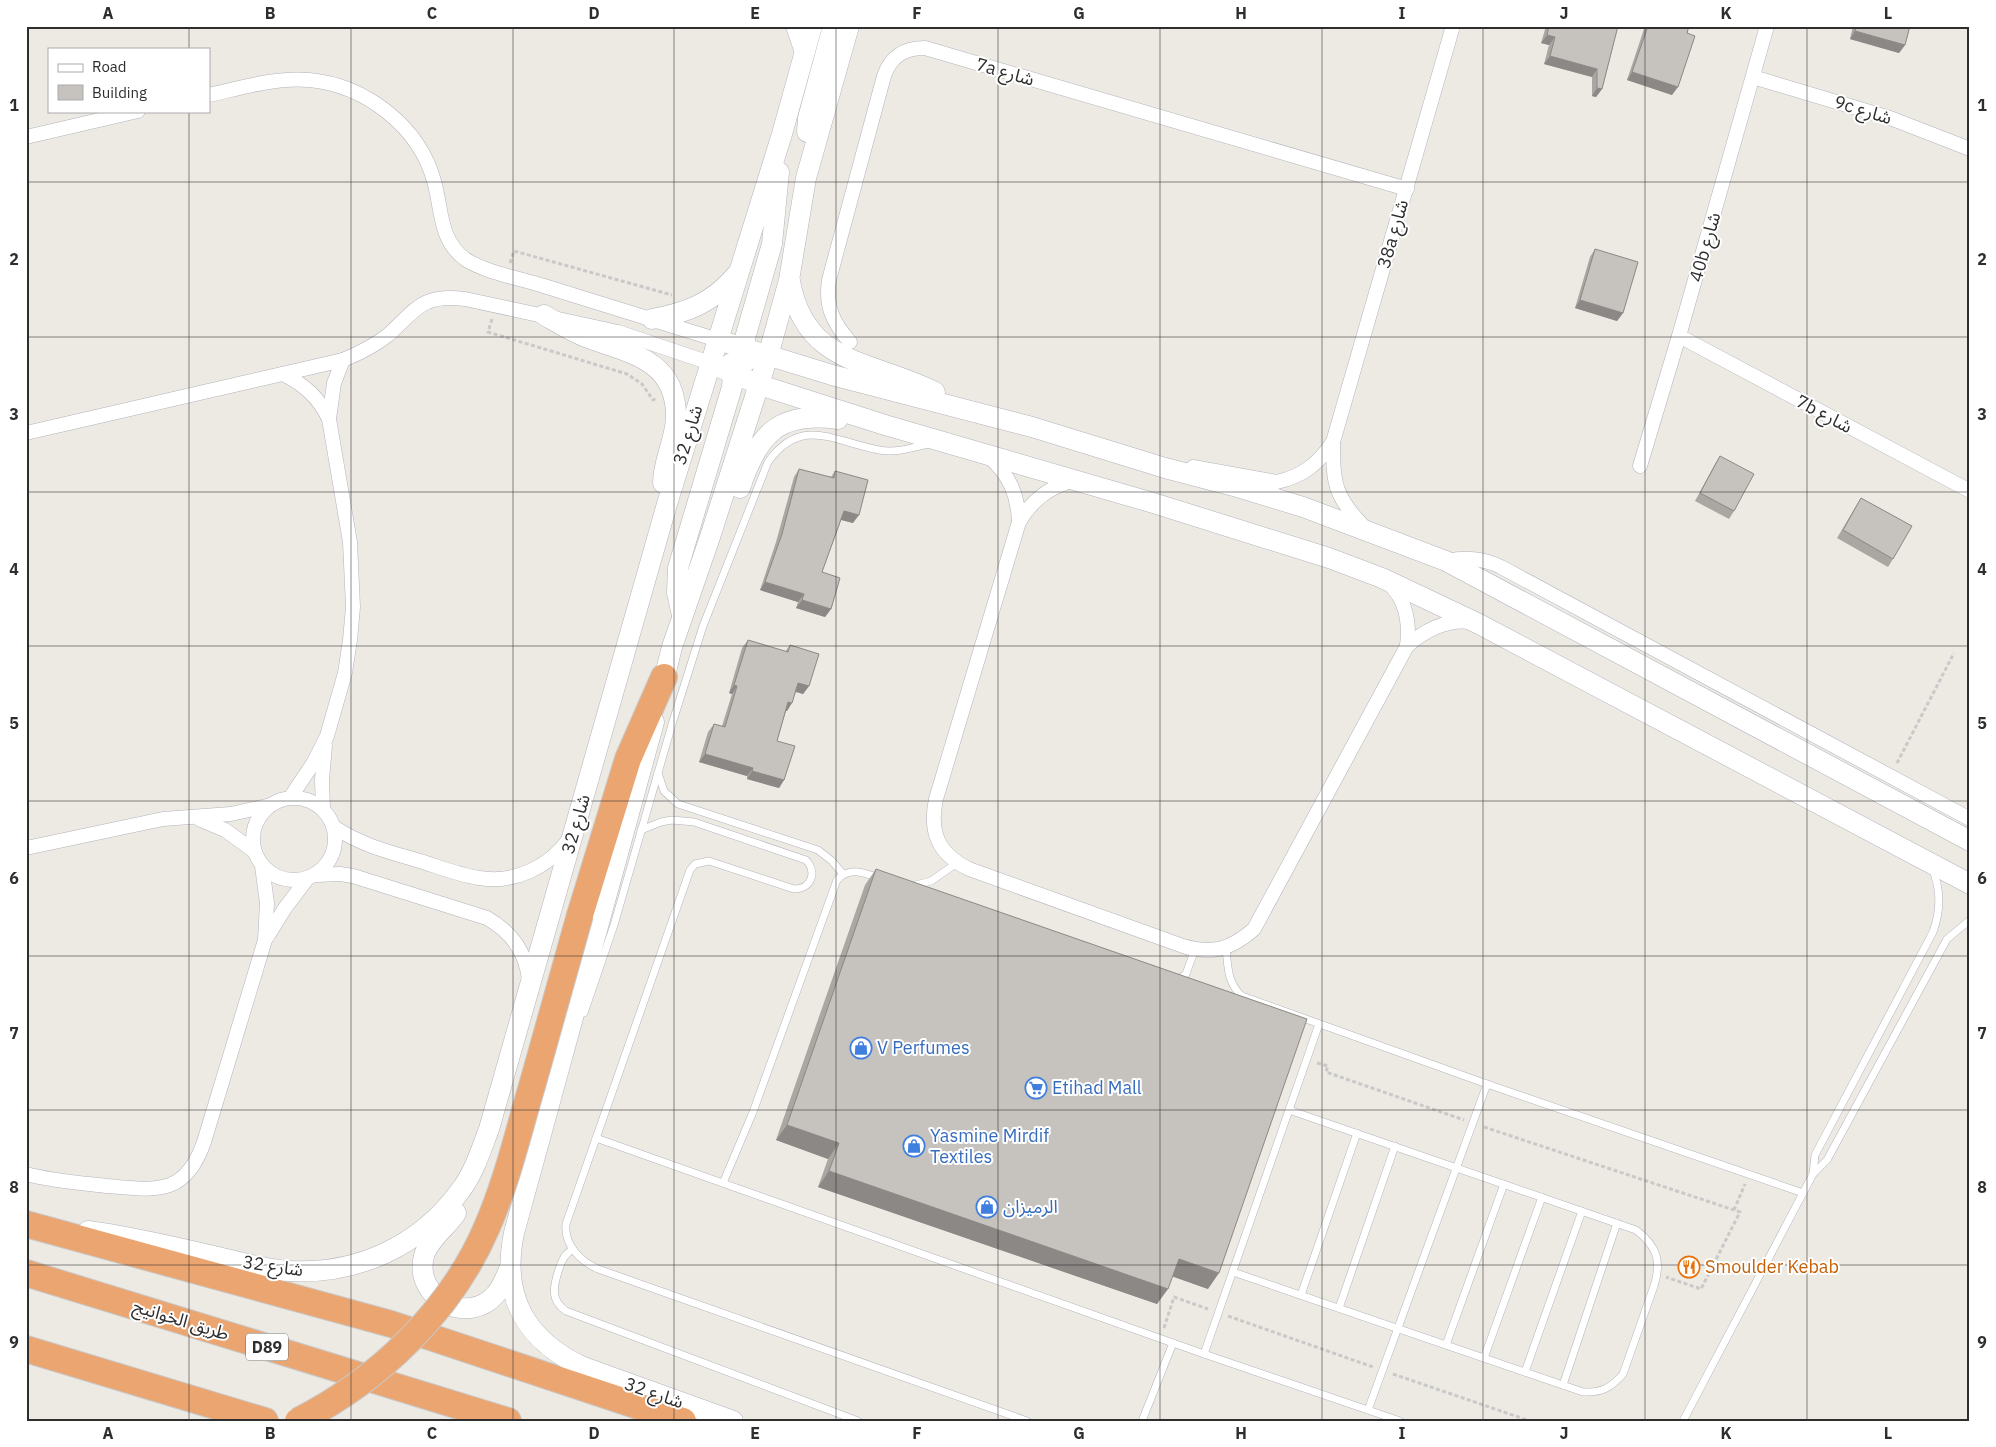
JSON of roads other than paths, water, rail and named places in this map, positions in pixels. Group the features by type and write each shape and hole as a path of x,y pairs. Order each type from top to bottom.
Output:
{"highway":[{"path":"298,1421 320,1410 362,1382 400,1350 434,1313 463,1272 486,1228 505,1181 580,914 628,759 664,677"},
{"path":"35,1226 391,1324 682,1421"},
{"name":"طريق الخوانيج","path":"26,1273 508,1421"},
{"path":"26,1349 265,1421"}],"street":[{"path":"794,26 804,57"},
{"name":"شارع 32","path":"35,1226 128,1237 288,1271 321,1271 354,1265 386,1254 415,1237 440,1215 461,1190 477,1161 489,1129 667,504 782,134 812,26"},
{"path":"811,158 808,145 808,118 833,26"},
{"name":"شارع 32","path":"733,1421 563,1358 545,1345 531,1328 520,1309 513,1288 510,1267 514,1233 650,736 664,677 682,616 710,538 760,385 789,280 802,198 811,158 850,26"},
{"name":"38a شارع","path":"1370,533 1347,509 1338,491 1333,471 1333,442 1453,26"},
{"name":"40b شارع","path":"1640,466 1767,26"},
{"name":"7a شارع","path":"850,342 839,330 829,310 827,300 829,280 884,76 888,65 894,57 904,51 925,48 1406,189"},
{"name":"9c شارع","path":"1753,77 1890,118 1970,149"},
{"path":"210,95 281,80 309,80 337,85 363,95 387,111 407,130 423,154 434,180 446,238 466,260 505,274 832,375 1090,444 1165,468 1303,507 1446,561 1970,841"},
{"path":"26,137 134,112"},
{"path":"760,385 749,367 744,348 745,338 772,244 782,134"},
{"path":"652,319 686,312 701,305 716,296 739,271"},
{"path":"789,280 792,296 806,325 828,348 860,364 927,388 965,410"},
{"path":"26,432 343,360 360,354 375,345 389,334 411,311 437,299 465,299 618,332 710,363 760,385 938,441 1150,502 1329,558 1382,578 1479,624 1970,884"},
{"path":"544,315 576,333 643,357 656,366 666,378 672,390 676,406 676,419 664,471 663,482 667,504"},
{"name":"7b شارع","path":"1679,336 1970,491"},
{"path":"682,616 677,593 678,568 732,387 733,374 729,355 718,340"},
{"path":"323,808 322,780 327,736 345,673 353,608 350,542 329,419 331,394 343,360"},
{"path":"283,374 311,392 329,419"},
{"path":"710,538 726,522 732,512 754,451 763,439 775,429 802,417 817,416 885,425"},
{"name":"38a شارع","path":"1165,468 1207,469 1263,481 1277,482 1297,476 1314,465 1333,442"},
{"path":"987,455 1005,473 1011,485 1016,497 1019,522"},
{"path":"1074,480 1062,483 1041,494 1032,503 1019,522 934,811 936,834 947,855 957,863 1195,949 1226,948 1241,940 1254,929 1264,914 1407,646 1409,634 1405,609 1392,587 1382,578"},
{"path":"1446,561 1474,558 1488,561 1501,567 1970,819"},
{"path":"1407,646 1417,637 1440,625 1459,622 1479,624"},
{"path":"290,798 314,762 327,736"},
{"path":"26,848 156,820 231,814 271,805 290,798 302,798 313,802 323,808 330,817 334,827 336,844 331,860 324,868 311,877 285,908 265,940"},
{"path":"26,1174 143,1190 157,1189 170,1184 182,1177 192,1167 204,1142 265,940 267,903 262,866 254,851 253,836 257,820 271,805"},
{"path":"192,817 225,830 254,851"},
{"path":"334,827 354,839 375,848 478,878 497,879 516,876 534,870 550,860 574,832"},
{"path":"262,866 272,874 283,879 295,881 334,874 352,876 487,918 501,927 518,946 528,970 530,987"},
{"path":"477,1161 468,1192 424,1255 424,1280 430,1291 439,1300 450,1306 462,1309 474,1308 496,1295 510,1267"}],"lane":[{"path":"560,1062 590,997 614,925 703,626 763,473 775,452 784,444 795,439 818,434 888,451 908,449 938,441"},
{"path":"658,773 664,791 678,804 818,850 832,861 843,874"},
{"path":"641,830 672,820 694,822 800,857 811,865 812,879 802,889 794,889 716,863 701,862 695,864 690,870 566,1224 567,1238 573,1249 583,1261 598,1269 1027,1421"},
{"path":"906,885 921,885 931,882 957,863"},
{"path":"1812,1174 1815,1155 1933,932 1937,921 1940,897 1930,864"},
{"path":"724,1184 753,1112 837,880 843,874 855,871 885,879"},
{"path":"1683,1421 1812,1174 1827,1160 1947,939 1970,920"},
{"path":"1226,948 1230,982 1242,996 1487,1084 1802,1192"},
{"path":"1169,982 1181,979 1186,974 1195,949"},
{"path":"1204,1354 1319,1024"},
{"path":"1368,1410 1487,1084"},
{"path":"1233,1272 1583,1392 1595,1392 1606,1389 1623,1374 1658,1274 1658,1261 1654,1248 1636,1230 1289,1110"},
{"path":"1301,1295 1357,1134"},
{"path":"596,1138 1204,1354 1400,1421"},
{"path":"1339,1308 1395,1146"},
{"path":"1446,1345 1504,1184"},
{"path":"1484,1358 1542,1197"},
{"path":"1526,1372 1582,1211"},
{"path":"1562,1385 1617,1223"},
{"path":"573,1249 563,1258 554,1286 558,1303 566,1311 858,1421"},
{"path":"1142,1421 1173,1343"}],"place":[{"name":"V Perfumes","path":"861,1048"},
{"name":"Etihad Mall","path":"1036,1088"},
{"name":"Yasmine Mirdif Textiles","path":"914,1146"},
{"name":"الرميزان","path":"987,1207"},
{"name":"Smoulder Kebab","path":"1689,1267"}]}
